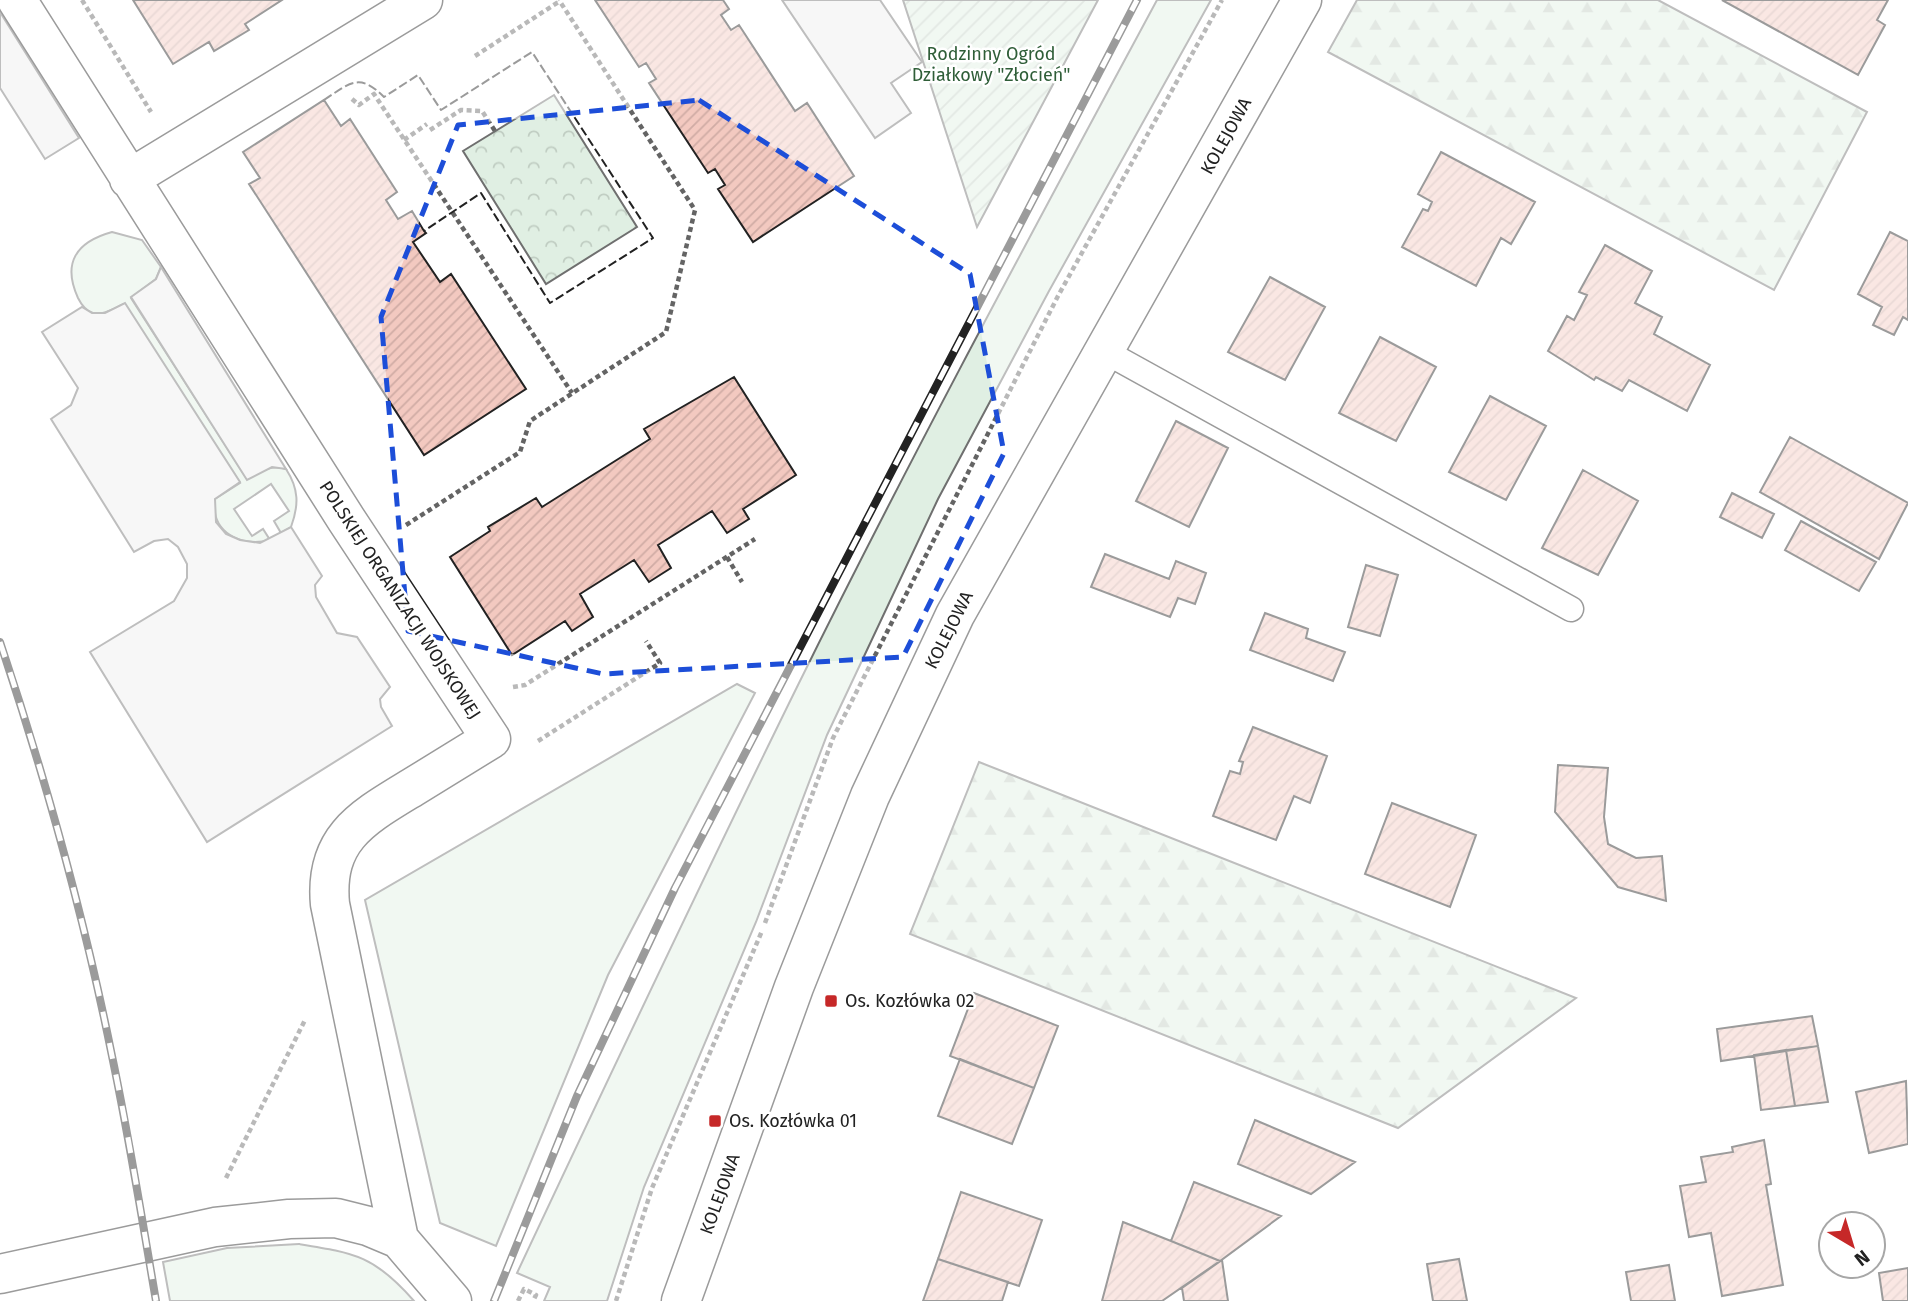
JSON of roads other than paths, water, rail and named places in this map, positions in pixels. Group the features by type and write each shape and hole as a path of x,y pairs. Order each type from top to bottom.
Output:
{"street":[{"name":"POLSKIEJ ORGANIZACJI WOJSKOWEJ","path":"17,0 129,179 491,738 363,817 342,841 328,879 340,954 399,1240 452,1301"},
{"path":"129,179 423,0"},
{"name":"KOLEJOWA","path":"681,1301 794,987 870,796 955,615 1302,0"},
{"path":"0,1274 181,1234 289,1219 336,1218 368,1226 399,1240"}],"lane":[{"path":"1104,351 1571,609"}],"railway":[{"path":"494,1301 577,1096 675,888 1137,0"},
{"path":"0,642 48,795 89,951 124,1117 156,1301"}],"place":[{"name":"Os. Kozłówka 02","path":"831,1001"},
{"name":"Os. Kozłówka 01","path":"715,1121"}],"park label":[{"name":"Rodzinny Ogród Działkowy \"Złocień\"","path":"991,64"}]}
